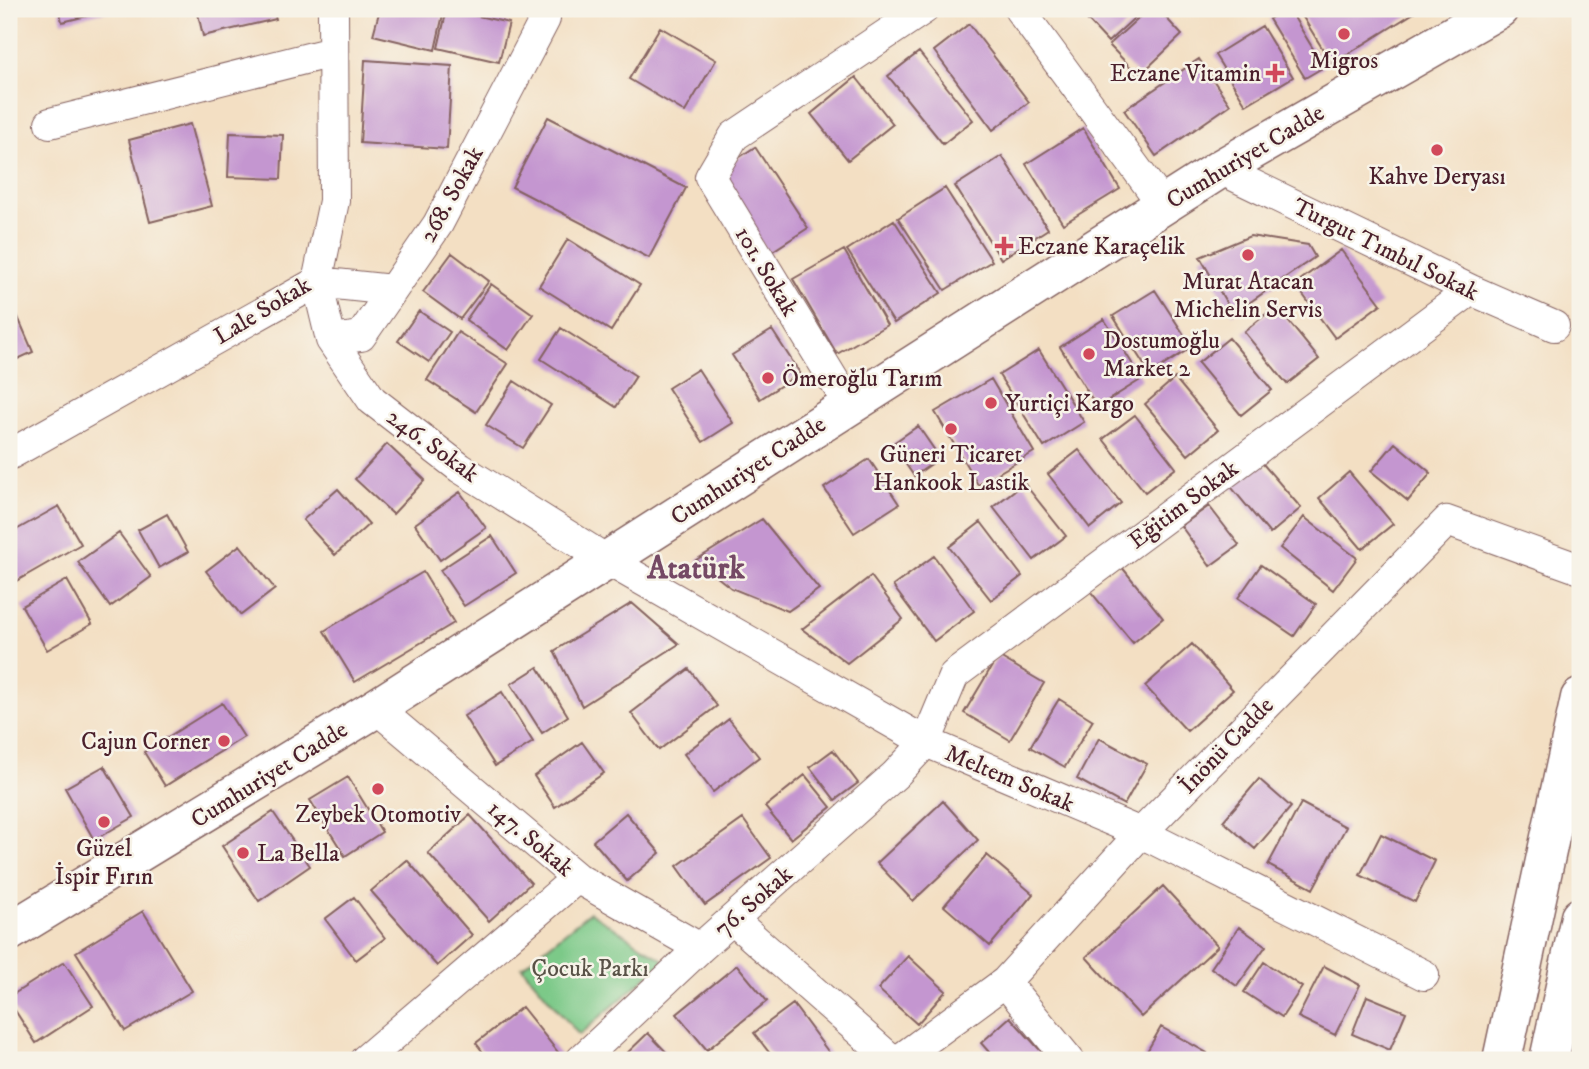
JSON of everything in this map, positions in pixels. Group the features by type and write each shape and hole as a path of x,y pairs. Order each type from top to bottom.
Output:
{"main road":[{"path":"1467,21 1499,9"},
{"path":"1467,21 1525,9"},
{"name":"Cumhuriyet Cadde","path":"9,932 376,708 1220,169 1467,21"},
{"path":"1502,1060 1580,698"},
{"path":"1552,1059 1580,917"}],"street":[{"name":"Lale Sokak","path":"9,455 317,282 334,201 333,9"},
{"name":"101. Sokak","path":"849,405 710,177 734,136 924,9"},
{"path":"1019,9 1163,205"},
{"name":"268. Sokak","path":"331,340 360,336 438,224 545,19"},
{"path":"50,123 332,52"},
{"name":"Turgut Tımbıl Sokak","path":"1220,169 1471,290 1553,326"},
{"path":"317,282 392,290"},
{"name":"246. Sokak","path":"317,282 331,340 372,400 460,468 607,559"},
{"name":"Eğitim Sokak","path":"926,743 954,675 1471,290"},
{"name":"İnönü Cadde","path":"899,1060 1005,982 1141,833 1447,521 1580,569"},
{"name":"Meltem Sokak","path":"607,559 926,743 1141,833 1424,975"},
{"name":"147. Sokak","path":"376,708 577,878 700,948"},
{"name":"76. Sokak","path":"581,1060 700,948 895,775 926,743"},
{"path":"365,1060 577,878"},
{"path":"733,920 892,1060"},
{"path":"1005,982 1069,1060"}],"green space":[{"name":"Çocuk Parkı","path":"590,912 665,961 579,1035 522,967"}],"building":[{"path":"59,9 112,9 112,10 62,22"},
{"path":"197,9 273,9 276,19 203,36"},
{"path":"380,9 444,10 435,50 373,35"},
{"path":"447,9 509,23 499,62 438,48"},
{"path":"1144,9 1108,42 1079,11"},
{"path":"1148,9 1158,9 1182,35 1139,76 1109,45"},
{"path":"1289,9 1324,67 1305,78 1269,19"},
{"path":"1298,9 1420,9 1332,64"},
{"path":"969,24 1029,102 993,130 934,51"},
{"path":"1262,26 1293,77 1246,105 1215,55"},
{"path":"660,27 716,60 685,112 629,79"},
{"path":"919,52 973,120 943,144 888,76"},
{"path":"1199,59 1230,105 1156,156 1124,110"},
{"path":"365,60 452,66 447,149 360,143"},
{"path":"856,77 893,124 848,160 811,114"},
{"path":"548,117 686,188 649,258 512,187"},
{"path":"190,124 212,206 150,222 129,140"},
{"path":"1083,128 1120,189 1063,224 1026,164"},
{"path":"230,133 283,135 281,179 228,177"},
{"path":"755,147 808,228 768,254 716,173"},
{"path":"1002,156 1048,229 1001,259 955,186"},
{"path":"945,188 992,261 945,290 898,218"},
{"path":"894,220 941,293 894,323 847,250"},
{"path":"1250,236 1308,245 1315,257 1233,314 1200,257"},
{"path":"568,239 640,285 611,331 539,286"},
{"path":"844,250 887,325 837,354 793,279"},
{"path":"1341,250 1381,304 1335,338 1295,284"},
{"path":"452,253 489,281 460,319 423,292"},
{"path":"491,284 533,314 508,350 466,320"},
{"path":"1155,290 1192,347 1150,374 1113,316"},
{"path":"11,301 33,352 9,363 9,302"},
{"path":"1276,306 1319,359 1287,384 1244,332"},
{"path":"419,311 450,332 429,362 398,341"},
{"path":"1104,319 1142,379 1097,407 1060,347"},
{"path":"561,328 636,376 616,407 541,359"},
{"path":"772,330 800,373 760,399 732,355"},
{"path":"458,332 508,364 476,412 427,380"},
{"path":"1229,338 1272,390 1241,415 1198,363"},
{"path":"1039,350 1084,422 1044,447 999,375"},
{"path":"698,369 733,423 703,442 668,388"},
{"path":"1175,378 1218,430 1188,455 1145,404"},
{"path":"991,379 1034,452 978,485 935,412"},
{"path":"514,381 551,405 523,448 486,425"},
{"path":"1135,415 1176,468 1145,492 1103,439"},
{"path":"918,426 940,458 914,476 892,444"},
{"path":"1395,443 1431,473 1408,501 1371,471"},
{"path":"387,444 425,480 393,514 355,479"},
{"path":"1079,450 1121,503 1090,528 1048,474"},
{"path":"1257,457 1301,508 1270,534 1227,482"},
{"path":"869,459 899,504 854,533 824,488"},
{"path":"1349,472 1393,524 1362,549 1319,498"},
{"path":"1024,483 1066,536 1034,560 993,507"},
{"path":"338,489 369,524 335,555 303,520"},
{"path":"460,492 486,528 440,560 415,524"},
{"path":"59,506 81,544 13,583 9,576 9,534"},
{"path":"1209,506 1239,545 1210,566 1181,526"},
{"path":"167,514 188,552 159,568 138,530"},
{"path":"1304,517 1357,558 1333,590 1280,548"},
{"path":"762,519 819,589 788,611 731,588 696,560"},
{"path":"981,522 1022,576 991,600 949,547"},
{"path":"119,533 151,577 110,607 78,562"},
{"path":"492,536 516,573 464,606 440,570"},
{"path":"240,545 275,589 241,615 206,571"},
{"path":"934,556 974,611 934,641 893,586"},
{"path":"1261,565 1316,604 1294,636 1238,598"},
{"path":"1121,566 1163,618 1133,643 1090,591"},
{"path":"423,572 454,623 355,682 324,631"},
{"path":"871,576 903,619 847,663 802,629"},
{"path":"67,580 92,624 47,650 22,606"},
{"path":"632,603 679,644 582,706 554,651"},
{"path":"1192,644 1233,690 1187,731 1145,686"},
{"path":"998,656 1044,683 1010,740 964,713"},
{"path":"538,667 568,716 542,733 511,684"},
{"path":"689,669 717,706 659,750 631,713"},
{"path":"502,692 533,742 495,766 464,716"},
{"path":"1059,699 1093,720 1065,767 1030,747"},
{"path":"222,703 244,737 165,786 144,752"},
{"path":"729,719 759,757 713,792 684,754"},
{"path":"1099,738 1147,764 1124,805 1077,779"},
{"path":"582,742 604,773 555,807 534,776"},
{"path":"833,750 858,783 835,800 810,767"},
{"path":"104,766 134,817 94,840 65,788"},
{"path":"805,775 831,807 791,839 765,807"},
{"path":"348,777 382,832 345,856 310,800"},
{"path":"1259,779 1291,807 1255,849 1223,821"},
{"path":"943,801 978,840 913,901 877,863"},
{"path":"1301,803 1346,827 1313,889 1268,865"},
{"path":"273,812 310,866 259,901 222,846"},
{"path":"626,813 660,853 627,881 593,841"},
{"path":"470,815 531,883 489,921 428,853"},
{"path":"743,819 771,858 705,905 677,866"},
{"path":"1381,834 1435,861 1415,902 1360,875"},
{"path":"987,855 1033,894 990,946 944,906"},
{"path":"407,860 472,935 437,966 371,891"},
{"path":"1163,886 1218,946 1141,1017 1086,957"},
{"path":"354,897 385,938 356,960 325,919"},
{"path":"143,911 192,991 125,1031 76,952"},
{"path":"1239,927 1266,946 1237,986 1211,968"},
{"path":"908,956 946,991 917,1024 878,989"},
{"path":"64,962 93,1006 36,1043 9,997"},
{"path":"1264,962 1302,987 1282,1017 1244,992"},
{"path":"737,965 767,1001 707,1050 677,1014"},
{"path":"1324,966 1360,985 1335,1035 1298,1017"},
{"path":"1367,996 1406,1012 1390,1050 1352,1034"},
{"path":"793,1004 830,1054 822,1060 775,1060 754,1033"},
{"path":"522,1007 561,1056 555,1060 489,1060 476,1043"},
{"path":"1010,1017 1049,1060 996,1060 981,1043"},
{"path":"1161,1027 1207,1053 1203,1060 1142,1060"},
{"path":"648,1033 674,1060 620,1060"}],"place":[{"name":"Migros","path":"1344,34"},
{"name":"Eczane Vitamin","path":"1275,73"},
{"name":"Kahve Deryası","path":"1437,150"},
{"name":"Eczane Karaçelik","path":"1004,246"},
{"name":"Murat Atacan Michelin Servis","path":"1248,255"},
{"name":"Dostumoğlu Market 2","path":"1089,354"},
{"name":"Ömeroğlu Tarım","path":"768,378"},
{"name":"Yurtiçi Kargo","path":"991,403"},
{"name":"Güneri Ticaret Hankook Lastik","path":"951,429"},
{"name":"Cajun Corner","path":"224,741"},
{"name":"Zeybek Otomotiv","path":"378,789"},
{"name":"Güzel İspir Fırın","path":"104,822"},
{"name":"La Bella","path":"243,853"}],"district":[{"name":"Atatürk","path":"696,567"}]}
